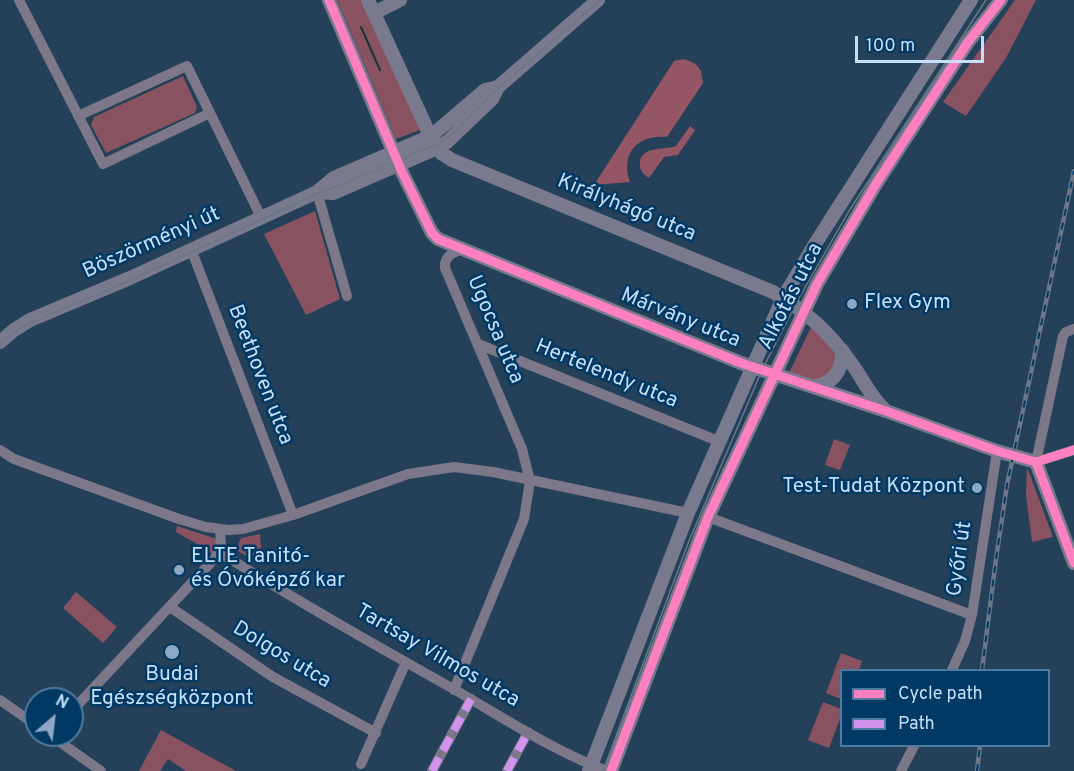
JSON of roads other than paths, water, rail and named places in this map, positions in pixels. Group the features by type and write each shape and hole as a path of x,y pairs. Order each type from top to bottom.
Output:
{"street":[{"path":"19,0 103,164 210,113"},
{"name":"Ugocsa utca","path":"329,0 397,159 432,233 444,242 464,249"},
{"path":"400,0 371,6 434,143"},
{"name":"Böszörményi út","path":"0,350 3,339 30,320 130,278 317,192 333,193 397,159 434,143 485,90 498,87 598,0"},
{"name":"Alkotás utca","path":"590,768 688,513 783,298 809,253 971,0"},
{"name":"Alkotás utca","path":"611,771 708,517 802,312 871,192 936,90 968,42 1001,0"},
{"path":"78,116 187,66 261,217"},
{"name":"Királyhágó utca","path":"434,143 452,160 740,278 783,298 802,312"},
{"path":"317,192 347,296"},
{"name":"Beethoven utca","path":"191,249 293,515"},
{"name":"Ugocsa utca","path":"464,249 452,252 445,267 522,449 530,481"},
{"name":"Márvány utca","path":"464,249 752,367 1034,462"},
{"path":"817,284 819,324"},
{"path":"802,312 819,324 842,350 874,398 886,411"},
{"path":"1069,332 1034,462 1074,563"},
{"name":"Hertelendy utca","path":"478,344 718,441"},
{"path":"811,386 821,386 834,378 841,365 842,350"},
{"path":"0,450 14,459 169,515 220,529 243,529 293,515 408,474 454,467 475,468 688,513"},
{"path":"1034,462 1074,450"},
{"name":"Győri út","path":"952,669 965,641 972,615 1002,452"},
{"path":"454,690 524,519 530,481"},
{"path":"708,517 972,615"},
{"path":"84,698 219,552 222,545 220,529"},
{"name":"Tartsay Vilmos utca","path":"219,552 590,768 607,771"},
{"name":"Dolgos utca","path":"170,607 273,677 376,733"},
{"path":"361,764 406,662"},
{"path":"432,771 471,699"},
{"path":"0,700 24,717"},
{"path":"507,771 528,732"},
{"path":"67,747 102,771"},
{"path":"901,771 913,747"}],"waterway":[{"path":"361,27 380,70"}],"tram line":[{"path":"0,345 15,331 30,323 131,280 317,194 436,145 454,133 496,90 601,0"},
{"path":"603,771 689,541 762,370 799,298 849,211 986,0"}],"railway":[{"path":"982,669 1007,485 1074,171"},
{"path":"977,771 980,747"}],"place":[{"name":"Flex Gym","path":"852,304"},
{"name":"Test-Tudat Központ","path":"977,488"},
{"name":"ELTE Tanitó- és Óvóképző kar","path":"179,570"},
{"name":"Budai Egészségközpont","path":"172,652"}]}
